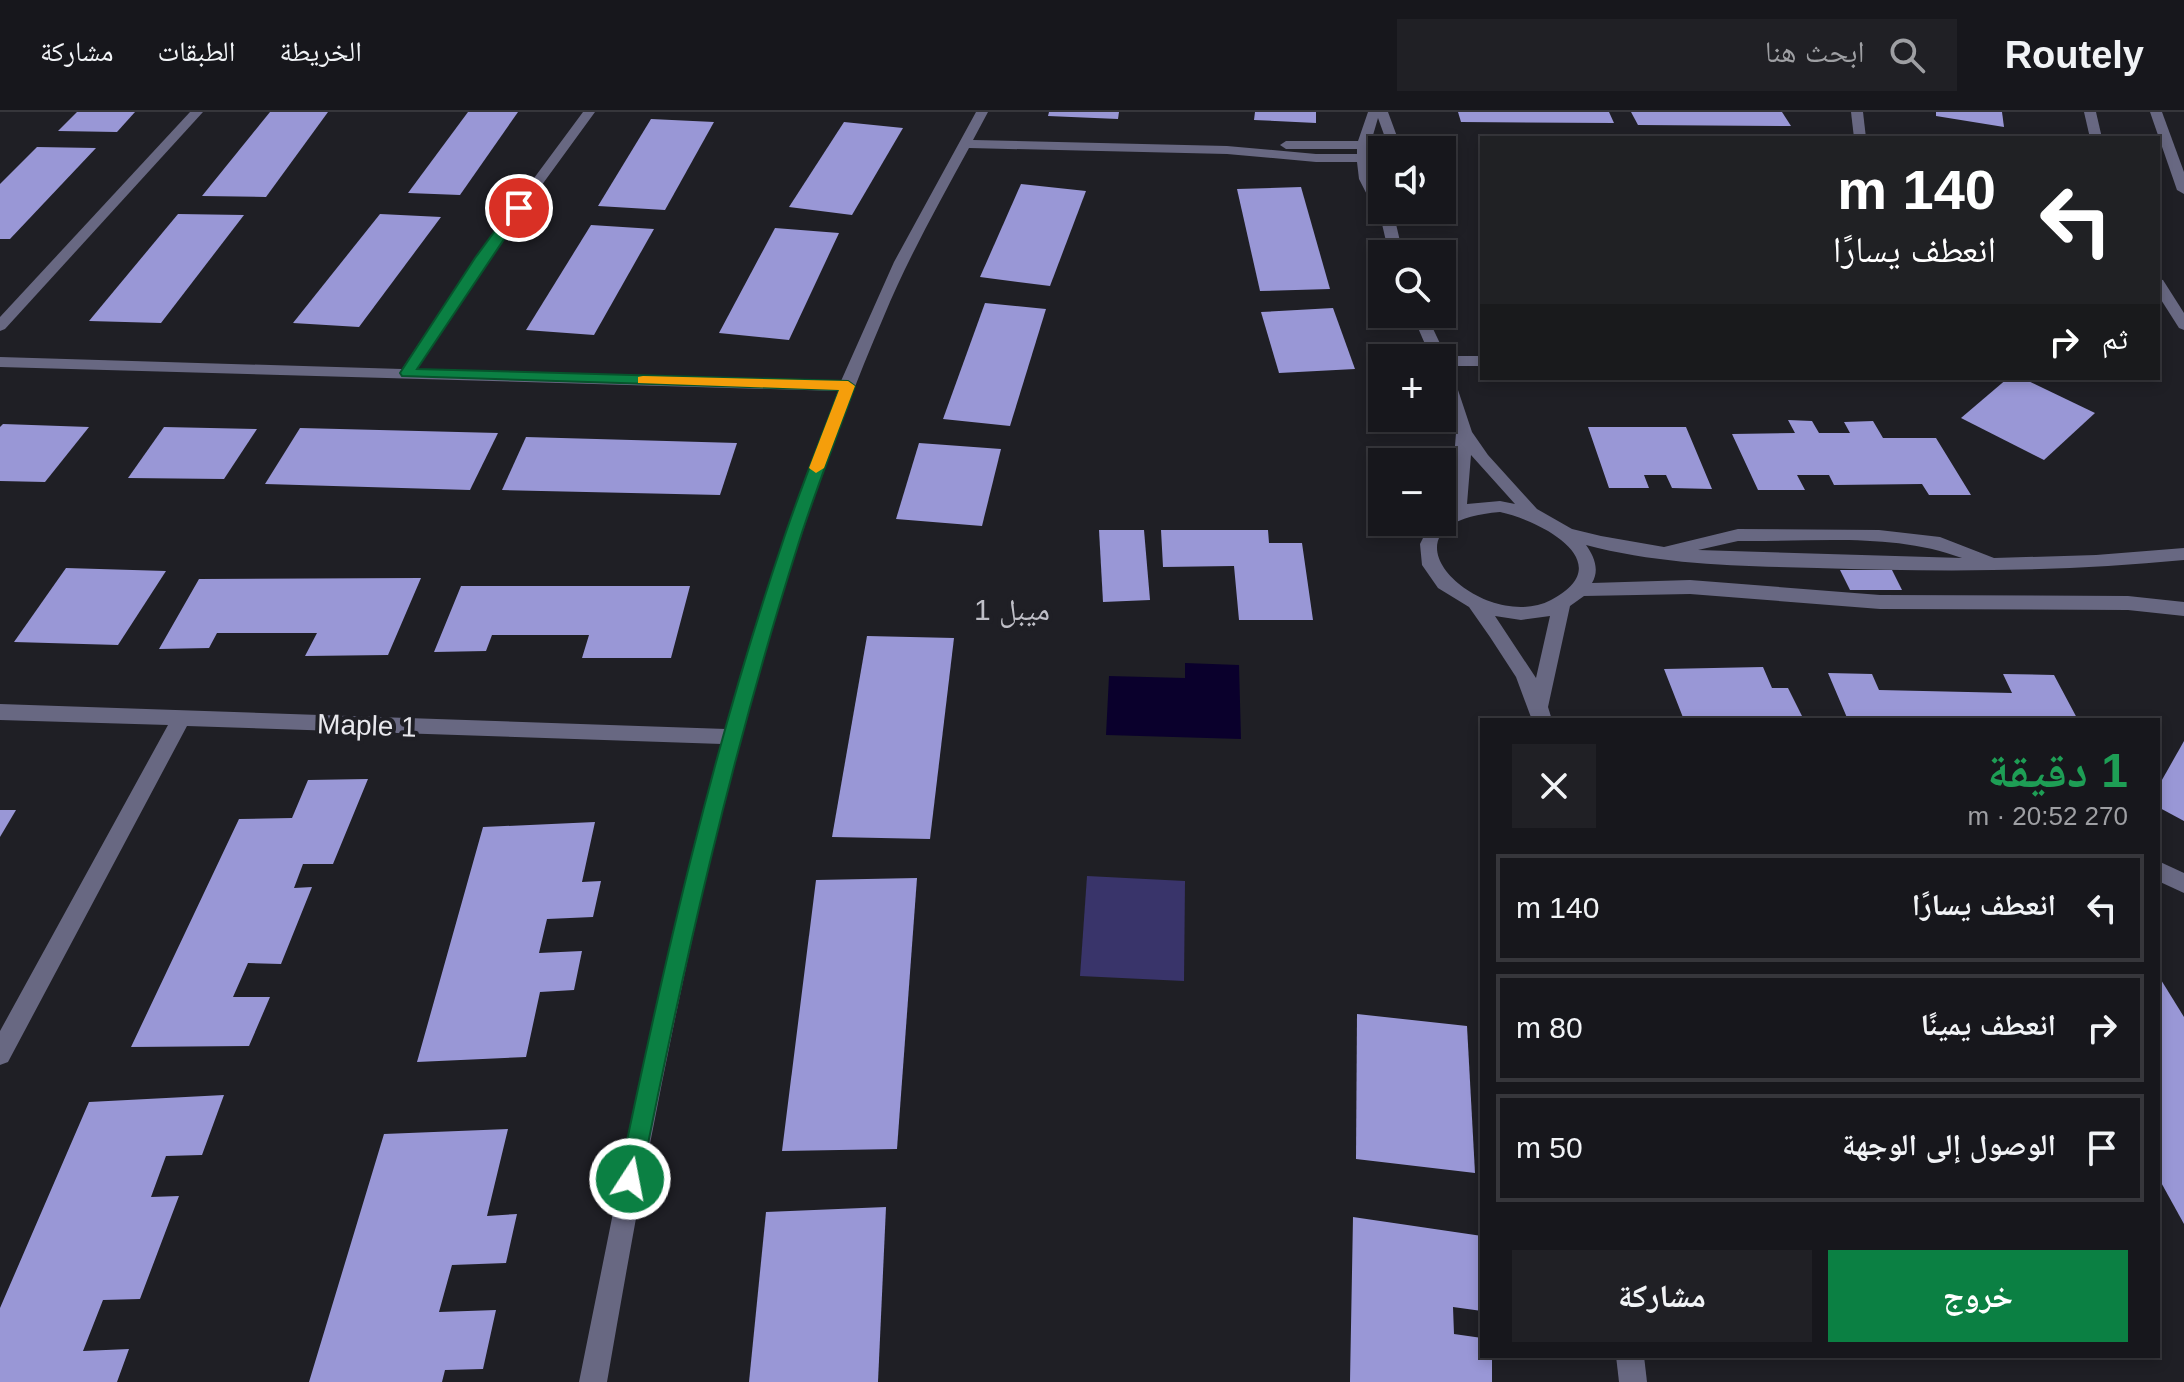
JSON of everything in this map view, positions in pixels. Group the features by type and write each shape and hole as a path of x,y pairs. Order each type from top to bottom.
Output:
{"street":[{"path":"0,326 197,112"},
{"path":"407,373 482,258 589,112"},
{"path":"593,1382 658,1040 734,737 790,542 848,386 905,252 982,112"},
{"path":"1368,182 1363,151 1374,112"},
{"path":"1382,112 1391,136"},
{"path":"1857,112 1860,136"},
{"path":"2090,112 2096,136"},
{"path":"2156,112 2184,190"},
{"path":"963,144 1227,150 1316,158 1368,151"},
{"path":"1363,151 1368,153"},
{"path":"2160,286 2184,325"},
{"path":"1456,361 1480,361"},
{"path":"0,362 848,386"},
{"path":"1456,408 1464,433 1505,486 1532,511 1569,534 1610,546 1662,554 1893,564 2099,563 2184,554"},
{"path":"1464,433 1458,510 1482,505 1507,505 1532,511"},
{"path":"1433,536 1428,544 1432,567 1449,589 1477,606 1506,613 1535,614 1561,606 1580,590 1587,572 1582,552 1569,534"},
{"path":"1662,554 1708,539 1738,535 1894,537 1940,543 1993,563"},
{"path":"1580,590 1690,587 1880,602 2128,603 2184,609"},
{"path":"1477,606 1521,671 1541,713"},
{"path":"1541,713 1561,606"},
{"name":"Maple 1","path":"0,712 734,737"},
{"path":"0,1054 181,719"},
{"path":"2160,871 2184,884"},
{"path":"1630,1358 1633,1382"}],"shaded area":[{"path":"1185,663 1239,665 1241,739 1106,735 1109,676 1185,678"},
{"path":"1087,876 1185,881 1184,981 1080,976"}],"building":[{"path":"77,112 135,112 117,132 58,131"},
{"path":"270,112 328,112 266,197 202,196"},
{"path":"468,112 518,112 460,195 408,193"},
{"path":"1049,112 1119,112 1118,119 1048,116"},
{"path":"1255,112 1316,112 1316,123 1254,120"},
{"path":"1458,112 1609,112 1614,123 1461,122"},
{"path":"1631,112 1782,112 1791,126 1638,125"},
{"path":"1936,112 2002,112 2004,127 1936,116"},
{"path":"651,119 714,122 665,210 598,206"},
{"path":"844,122 903,128 852,215 789,207"},
{"path":"37,147 96,148 10,239 0,239 0,184"},
{"path":"1021,184 1086,191 1050,286 980,277"},
{"path":"1301,187 1330,289 1260,291 1237,189"},
{"path":"178,214 244,215 161,323 89,321"},
{"path":"380,214 441,217 359,327 293,323"},
{"path":"591,225 654,229 594,335 526,330"},
{"path":"775,228 839,233 789,340 719,333"},
{"path":"985,303 1046,309 1010,426 943,419"},
{"path":"1333,308 1355,369 1279,373 1261,312"},
{"path":"2006,380 2026,380 2095,413 2044,460 1961,418"},
{"path":"1788,420 1812,421 1819,433 1850,433 1844,422 1873,421 1883,438 1936,438 1971,495 1929,495 1922,484 1834,485 1829,475 1797,475 1805,490 1758,490 1732,434 1795,433"},
{"path":"3,424 89,427 45,482 0,481 0,427"},
{"path":"164,427 257,429 224,479 128,478"},
{"path":"1588,427 1686,427 1712,489 1672,488 1666,475 1644,475 1649,488 1609,488"},
{"path":"300,428 498,433 470,490 265,484"},
{"path":"526,437 737,443 720,495 502,490"},
{"path":"919,443 1001,449 982,526 896,519"},
{"path":"1099,530 1144,530 1150,600 1103,602"},
{"path":"1161,530 1268,530 1269,543 1302,543 1313,620 1239,620 1234,566 1163,567"},
{"path":"66,568 166,571 118,645 14,642"},
{"path":"1840,570 1892,570 1902,590 1850,590"},
{"path":"421,578 388,655 305,656 317,633 217,633 209,648 159,649 199,579"},
{"path":"461,586 690,586 671,658 582,658 589,635 492,635 486,651 434,652"},
{"path":"867,636 954,638 930,839 832,837"},
{"path":"1763,667 1772,688 1788,688 1803,718 1683,718 1664,669"},
{"path":"1828,673 1872,674 1879,690 2012,693 2003,674 2054,675 2077,718 1847,718"},
{"path":"2184,741 2184,821 2160,808 2160,783"},
{"path":"368,779 333,864 303,864 294,888 312,887 281,964 248,963 233,997 270,997 249,1046 131,1047 239,819 292,818 308,780"},
{"path":"0,810 16,810 0,837"},
{"path":"595,822 582,882 601,881 593,917 547,919 539,953 582,951 574,990 540,992 526,1057 417,1062 483,827"},
{"path":"917,878 897,1149 782,1151 816,880"},
{"path":"2160,978 2184,1017 2184,1224 2160,1181"},
{"path":"1357,1014 1467,1026 1475,1173 1356,1159"},
{"path":"224,1095 202,1155 166,1156 151,1197 179,1196 140,1299 103,1300 83,1351 129,1349 117,1382 0,1382 0,1308 89,1102"},
{"path":"508,1129 487,1216 517,1214 506,1263 452,1265 439,1312 496,1310 483,1369 445,1370 442,1382 309,1382 384,1134"},
{"path":"886,1207 878,1382 749,1382 766,1212"},
{"path":"1353,1217 1480,1236 1480,1311 1453,1307 1454,1334 1480,1338 1480,1358 1492,1358 1492,1382 1350,1382"}],"slow traffic":[{"path":"643,380 848,386 816,468"}],"district":[{"name":"ميبل 1","path":"1012,610"}],"route":[{"path":"519,208 482,258 407,373 848,386 790,542 762,634 697,876 658,1040 630,1179"}]}
